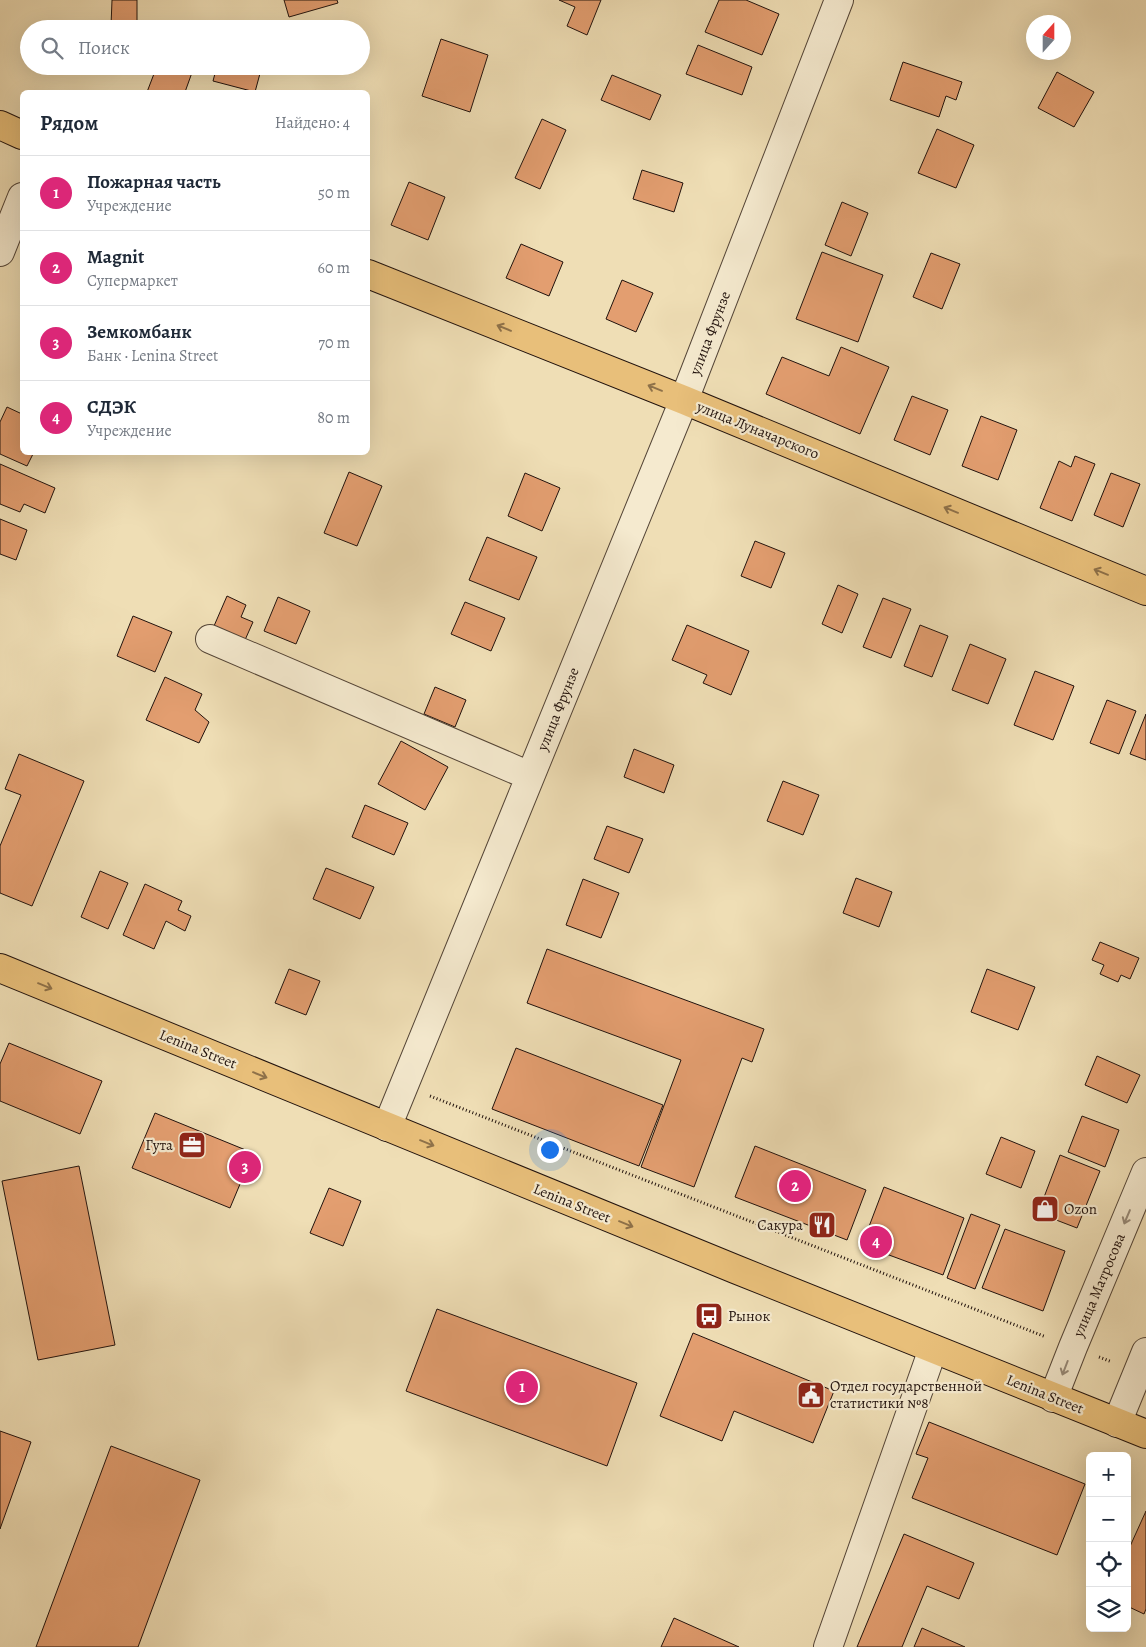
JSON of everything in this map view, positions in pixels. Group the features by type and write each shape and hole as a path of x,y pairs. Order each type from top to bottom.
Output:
{"main road":[{"path":"0,125 20,135"},
{"name":"улица Луначарского","path":"370,275 684,400 1146,591"},
{"name":"Lenina Street","path":"0,968 1053,1398 1146,1434"}],"street":[{"name":"улица Фрунзе","path":"387,1127 684,400 839,0"},
{"path":"0,252 20,202"},
{"path":"210,640 530,776"},
{"name":"улица Матросова","path":"1053,1398 1146,1172"},
{"path":"828,1647 933,1349"},
{"path":"1117,1422 1142,1362"}],"path":[{"path":"404,1086 1073,1347 1142,1362"}],"building":[{"path":"112,0 137,0 137,20 111,20"},
{"path":"284,0 337,0 338,3 289,17"},
{"path":"559,0 601,0 587,35 567,26 575,7"},
{"path":"719,0 746,0 779,14 762,55 705,32"},
{"path":"441,39 488,55 470,112 422,96"},
{"path":"698,45 752,67 742,95 686,74"},
{"path":"903,62 962,82 956,100 946,96 939,117 890,100"},
{"path":"1057,72 1094,92 1074,127 1038,108"},
{"path":"154,75 191,75 186,90 148,90"},
{"path":"215,75 260,75 256,90 247,90 213,81"},
{"path":"612,75 661,95 650,120 601,100"},
{"path":"542,119 566,130 540,189 515,178"},
{"path":"937,129 974,145 956,188 918,173"},
{"path":"642,170 683,183 674,212 633,199"},
{"path":"409,182 445,197 428,240 391,225"},
{"path":"842,202 868,213 851,256 825,245"},
{"path":"521,244 563,262 549,296 506,278"},
{"path":"822,252 883,275 858,342 796,319"},
{"path":"931,253 960,264 942,309 913,297"},
{"path":"622,280 653,293 636,332 606,319"},
{"path":"841,347 889,367 860,434 766,394 782,357 829,376"},
{"path":"912,396 948,410 930,455 894,440"},
{"path":"7,407 20,413 20,455 32,455 27,466 0,454 0,422"},
{"path":"981,416 1017,430 998,480 962,466"},
{"path":"1075,456 1095,464 1072,521 1040,508 1059,461 1071,467"},
{"path":"0,464 55,488 45,513 24,504 20,512 0,504"},
{"path":"349,472 382,486 357,546 324,533"},
{"path":"525,473 560,488 542,531 508,516"},
{"path":"1111,473 1140,484 1123,527 1094,515"},
{"path":"0,519 27,530 16,560 0,554"},
{"path":"487,537 537,557 519,600 469,580"},
{"path":"755,541 785,553 771,588 741,576"},
{"path":"838,585 858,594 842,633 822,624"},
{"path":"227,596 246,605 241,617 253,622 245,640 214,626"},
{"path":"278,597 310,611 296,644 264,631"},
{"path":"883,598 911,609 891,658 863,647"},
{"path":"465,602 505,618 491,651 451,634"},
{"path":"133,616 172,632 155,672 117,656"},
{"path":"687,625 749,651 731,695 703,683 707,675 672,660"},
{"path":"920,625 948,636 932,677 904,666"},
{"path":"970,644 1006,659 988,704 952,690"},
{"path":"1035,671 1074,686 1053,740 1014,725"},
{"path":"165,677 202,694 195,710 209,722 199,743 146,720"},
{"path":"435,687 466,700 455,727 424,714"},
{"path":"1107,700 1136,711 1119,754 1090,743"},
{"path":"1146,714 1146,760 1130,754"},
{"path":"401,741 448,767 425,810 378,784"},
{"path":"634,749 674,765 664,793 624,777"},
{"path":"19,754 84,781 32,906 0,893 0,846 21,795 5,789"},
{"path":"783,781 819,795 803,835 767,821"},
{"path":"365,805 408,823 394,855 352,837"},
{"path":"607,826 643,839 629,873 594,859"},
{"path":"326,868 374,887 360,919 313,899"},
{"path":"100,871 128,883 108,929 81,917"},
{"path":"856,878 892,892 879,927 843,913"},
{"path":"583,879 619,893 601,938 566,925"},
{"path":"145,884 182,901 178,910 191,916 185,931 166,921 154,949 123,935"},
{"path":"1100,942 1139,958 1130,979 1121,975 1118,982 1100,974 1104,965 1092,960"},
{"path":"547,949 764,1029 752,1062 742,1058 694,1187 641,1167 681,1060 527,1003"},
{"path":"289,969 320,981 306,1015 275,1003"},
{"path":"987,969 1035,987 1018,1030 971,1012"},
{"path":"9,1043 102,1081 80,1134 0,1101 0,1064"},
{"path":"516,1048 663,1105 639,1166 492,1109"},
{"path":"1097,1056 1140,1075 1127,1103 1085,1085"},
{"path":"155,1113 253,1153 230,1208 132,1168"},
{"path":"1082,1116 1119,1130 1105,1167 1068,1152"},
{"path":"1001,1137 1035,1151 1021,1188 986,1174"},
{"path":"755,1146 866,1190 847,1240 735,1197"},
{"path":"1060,1155 1100,1171 1077,1228 1038,1213"},
{"path":"79,1166 115,1345 38,1360 2,1181"},
{"path":"884,1187 964,1218 943,1275 862,1245"},
{"path":"329,1188 361,1201 343,1246 310,1233"},
{"path":"971,1214 1000,1225 975,1289 947,1278"},
{"path":"1005,1229 1065,1251 1043,1311 982,1288"},
{"path":"437,1309 637,1383 607,1466 406,1391"},
{"path":"693,1333 834,1391 813,1443 734,1411 722,1441 660,1416"},
{"path":"929,1422 1085,1484 1057,1555 912,1498 928,1458 916,1454"},
{"path":"0,1431 31,1442 0,1529"},
{"path":"111,1446 200,1480 138,1647 36,1647"},
{"path":"1146,1511 1146,1609 1144,1614 1131,1608 1131,1544"},
{"path":"904,1534 974,1563 959,1599 927,1586 902,1647 857,1647"},
{"path":"674,1618 739,1647 661,1647"},
{"path":"922,1628 965,1647 914,1647"}],"place":[{"name":"Гута","path":"192,1145"},
{"name":"Земкомбанк","path":"245,1167"},
{"name":"Magnit","path":"795,1186"},
{"name":"Ozon","path":"1045,1209"},
{"name":"Сакура","path":"822,1225"},
{"name":"СДЭК","path":"876,1242"},
{"name":"Рынок","path":"709,1316"},
{"name":"Пожарная часть","path":"522,1387"},
{"name":"Отдел государственной статистики №8","path":"811,1395"}]}
